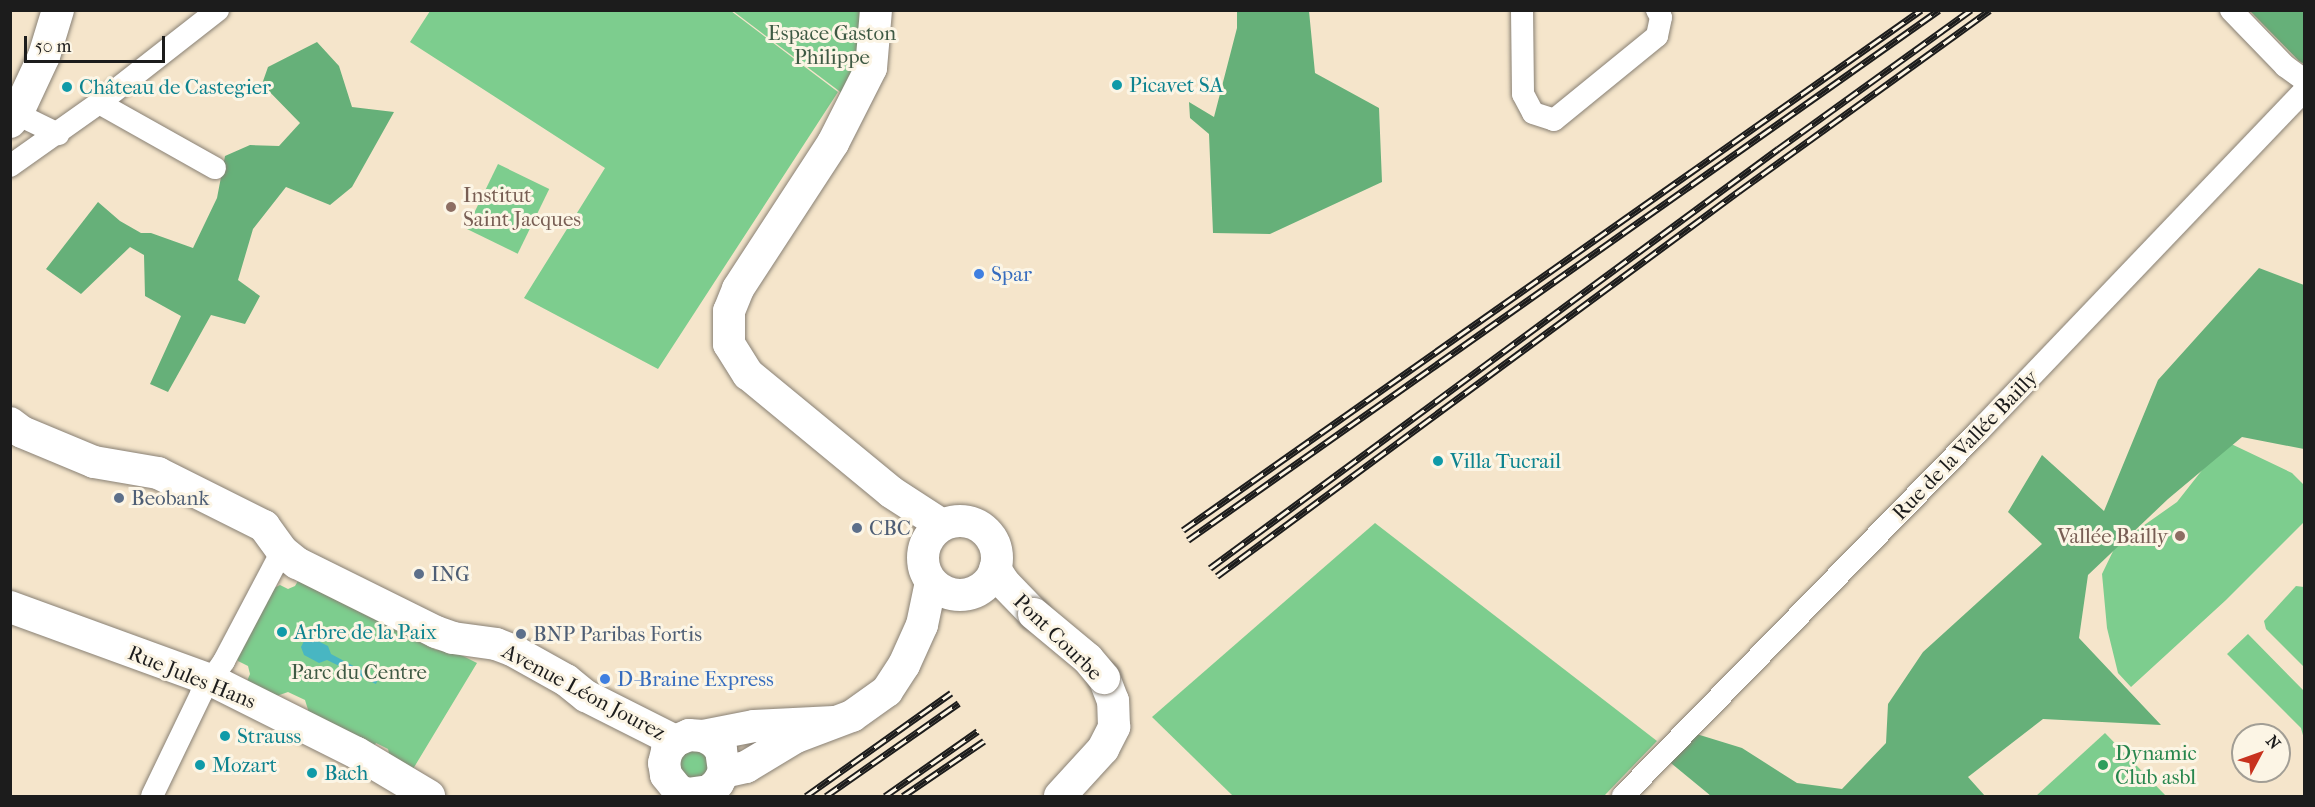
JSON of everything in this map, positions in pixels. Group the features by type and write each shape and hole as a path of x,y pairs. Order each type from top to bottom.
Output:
{"street":[{"path":"58,10 44,56 14,118 58,134"},
{"path":"10,166 58,134 218,10"},
{"path":"876,10 871,68 833,143 738,289 729,311 729,344 748,374 891,492 935,532"},
{"path":"1522,10 1523,94 1533,113 1554,120 1658,36 1661,17 1657,10"},
{"path":"2230,10 2285,66 2304,80"},
{"name":"Rue de la Vallée Bailly","path":"1623,796 1978,432 2304,91"},
{"path":"99,103 215,168"},
{"name":"Avenue Léon Jourez","path":"10,423 22,432 94,462 158,473 264,526 282,551 297,563 436,632 453,638 496,644 512,650 566,680 586,696 689,738"},
{"path":"724,772 746,767 778,746 852,716 887,691 904,665 922,625 965,584 996,549 986,532 978,526 962,521 935,532 923,562 965,584"},
{"path":"152,796 201,694 224,661 282,551"},
{"name":"Pont Courbe","path":"965,584 1027,619 1070,669 1096,684 1113,701 1114,727 1103,749 1060,796"},
{"name":"Rue Jules Hans","path":"10,607 211,680 367,758 429,796"},
{"name":"Pont Courbe","path":"1042,796 1084,750 1090,738 1096,684"},
{"path":"689,738 713,741 721,750 724,760 724,772 714,787 696,796 660,786 666,757 689,738 754,726 834,722"}],"green space":[{"path":"430,11 731,11 838,92 658,369 524,298 605,168 410,42"},
{"name":"Espace Gaston Philippe","path":"733,11 863,11 869,40 843,94"},
{"path":"1237,11 1309,11 1315,73 1379,108 1382,182 1270,234 1213,233 1209,134 1190,118 1189,102 1214,117 1237,28"},
{"path":"2250,11 2304,11 2304,64 2299,61"},
{"path":"317,42 339,66 352,107 394,112 352,187 330,205 286,187 253,229 238,280 260,296 245,324 211,315 168,392 150,384 181,316 145,296 144,255 130,247 81,294 46,269 98,202 120,221 141,233 151,233 193,248 217,198 225,156 250,145 279,146 300,123 262,84 268,67"},
{"path":"498,164 549,189 518,254 466,229"},
{"path":"2259,268 2304,285 2304,449 2242,437 2168,499 2088,575 2079,638 2161,725 2043,719 1968,777 1985,796 1711,796 1666,759 1690,732 1742,748 1797,783 1842,789 1886,743 1888,704 1923,652 2042,544 2008,512 2042,455 2104,511 2158,380"},
{"path":"2225,441 2292,473 2304,485 2304,522 2226,600 2131,687 2118,673 2107,628 2102,574 2116,545 2177,502"},
{"path":"1375,523 1657,741 1604,796 1233,796 1152,717"},
{"name":"Parc du Centre","path":"298,581 436,650 445,647 477,663 413,769 390,757 388,749 376,743 373,748 310,716 305,700 288,692 271,698 247,681 250,674 248,666 238,661 236,656 270,590 280,585 288,589 295,586"},
{"path":"2296,586 2304,587 2304,667 2266,629 2264,621"},
{"path":"2248,634 2304,691 2304,739 2301,728 2227,654"},
{"name":"Dynamic Club asbl","path":"2105,733 2166,796 2036,796"},
{"path":"694,749 705,753 709,764 705,775 694,779 683,775 679,764 683,753"}],"water":[{"path":"314,639 328,646 331,654 378,679 376,684 327,660 319,663 304,655 301,647 304,641"}],"railway":[{"path":"1183,530 1921,10"},
{"path":"1188,540 1939,10"},
{"path":"1210,568 1778,149 1971,10"},
{"path":"1217,576 1739,191 1990,10"},
{"path":"806,796 951,693"},
{"path":"826,796 959,703"},
{"path":"885,796 978,731"},
{"path":"903,796 984,741"}],"place":[{"name":"Picavet SA","path":"1117,85"},
{"name":"Château de Castegier","path":"67,87"},
{"name":"Institut Saint Jacques","path":"451,207"},
{"name":"Spar","path":"979,274"},
{"name":"Villa Tucrail","path":"1438,461"},
{"name":"Beobank","path":"119,498"},
{"name":"CBC","path":"857,528"},
{"name":"Vallée Bailly","path":"2180,536"},
{"name":"ING","path":"419,574"},
{"name":"Arbre de la Paix","path":"282,632"},
{"name":"BNP Paribas Fortis","path":"521,634"},
{"name":"D-Braine Express","path":"605,679"},
{"name":"Strauss","path":"225,736"},
{"name":"Mozart","path":"200,765"},
{"name":"Dynamic Club asbl","path":"2103,765"},
{"name":"Bach","path":"312,773"}]}
